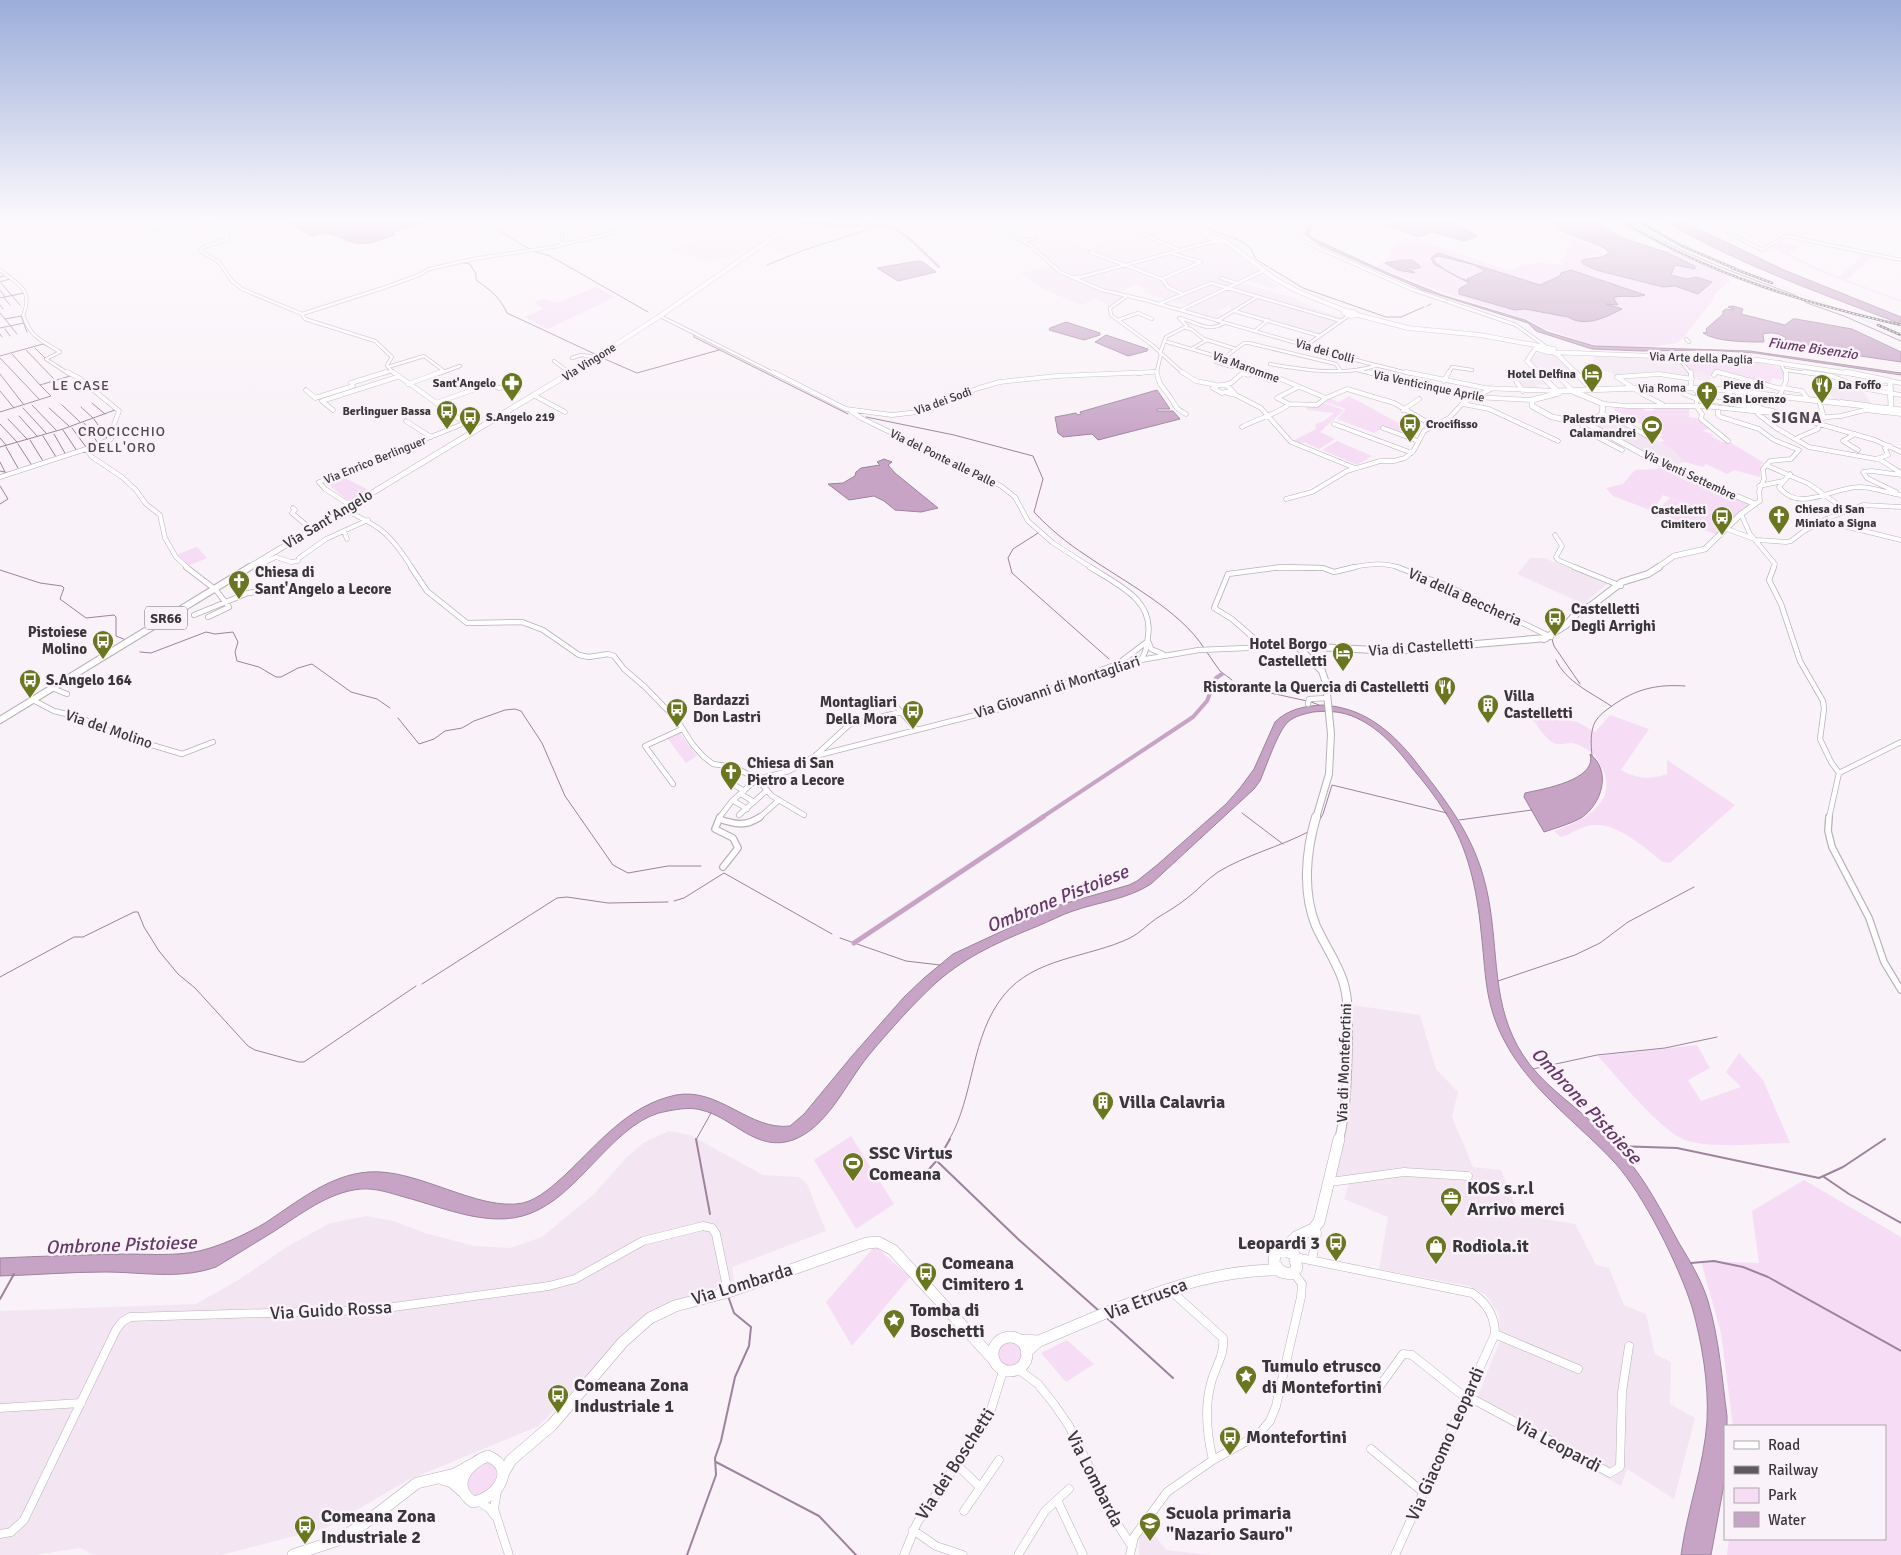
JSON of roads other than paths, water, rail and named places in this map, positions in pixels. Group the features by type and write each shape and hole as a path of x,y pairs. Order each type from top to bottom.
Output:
{"main road":[{"name":"Via Vingone","path":"478,429 574,372 691,295"},
{"path":"1305,295 1347,314 1354,312 1358,315 1408,328 1486,336 1539,347 1543,352 1549,349 1558,355 1592,390"},
{"path":"1532,400 1555,390 1528,360 1539,347"},
{"name":"Via Arte della Paglia","path":"1549,349 1614,356 1759,360 1783,367 1828,369 1891,382"},
{"path":"1558,355 1572,352"},
{"path":"1891,382 1891,408"},
{"name":"Via Roma","path":"1555,390 1707,388 1901,410"},
{"path":"1574,391 1603,404 1602,414 1586,423"},
{"name":"Via Venti Settembre","path":"1532,400 1532,406 1544,414 1586,423 1660,463 1754,505"},
{"name":"Via Sant'Angelo","path":"0,720 310,529 478,429"},
{"name":"Via di Castelletti","path":"1298,646 1394,651 1548,637 1570,627 1620,585 1653,576 1686,553 1705,549 1741,514 1754,505"},
{"path":"1298,646 1322,671 1326,682 1328,700"},
{"name":"Via di Montefortini","path":"1273,1260 1275,1254 1283,1250 1294,1239 1318,1225 1344,1120 1347,1086 1348,1004 1341,974 1316,926 1310,910 1307,876 1309,847 1314,821 1329,774 1330,714 1328,700"},
{"path":"1294,1239 1292,1246 1295,1262"},
{"name":"Via Lombarda","path":"498,1487 502,1474 512,1460 552,1426 623,1342 650,1318 675,1306 726,1292 863,1244 878,1242 895,1252 1003,1371"},
{"path":"1283,1250 1295,1262"},
{"path":"1273,1260 1278,1270 1284,1274 1295,1262"},
{"name":"Via Etrusca","path":"1257,1270 1273,1260"},
{"name":"Via Etrusca","path":"1026,1352 1039,1341 1168,1288 1192,1281 1257,1270 1278,1270"},
{"path":"994,1360 993,1352 995,1345 1000,1339 1006,1336 1013,1336 1020,1340 1026,1352 1024,1363 1019,1370 1012,1373 1003,1371"},
{"path":"975,1340 987,1345 995,1345"},
{"name":"Via Etrusca","path":"1020,1340 1039,1341"},
{"name":"Via Lombarda","path":"293,1555 338,1540 365,1523 417,1483 456,1474 482,1457 488,1456 498,1460 510,1457 523,1449"},
{"path":"498,1460 502,1466 502,1474"},
{"path":"463,1492 463,1478 471,1465"},
{"path":"437,1479 452,1482 463,1492 468,1500 478,1502 489,1497 498,1487"}],"street":[{"path":"0,477 110,440 111,428 119,415 119,412 79,378 70,375 46,359 60,352 34,338 26,326 24,315 29,307 29,298 27,295"},
{"path":"260,295 302,314 305,319 380,344 392,357 388,367"},
{"path":"302,314 362,295"},
{"path":"1119,295 1124,297 1109,311 1111,315 1161,355 1173,368 1184,375 1215,386 1224,385 1231,387 1236,395"},
{"path":"1158,304 1182,295"},
{"path":"1186,328 1187,324 1178,316 1180,310 1212,295"},
{"path":"1249,295 1341,321"},
{"path":"1427,295 1516,325 1539,347 1549,349"},
{"name":"Via dei Colli","path":"1124,297 1134,297 1375,366 1444,381 1491,389 1555,390"},
{"path":"1217,321 1257,297"},
{"path":"1234,311 1320,336"},
{"path":"1118,320 1138,313 1152,319"},
{"path":"1307,346 1341,321 1347,314"},
{"name":"Via dei Sodi","path":"660,316 846,409 873,414 915,413 958,395 1000,382 1157,372"},
{"path":"1180,318 1210,329 1218,328 1224,323"},
{"path":"1255,331 1268,320"},
{"path":"1186,414 1174,407 1170,396 1166,394 1159,382 1157,372 1164,341 1169,335 1186,328 1191,328 1207,340 1236,349"},
{"path":"1686,339 1689,342"},
{"path":"1193,348 1207,340"},
{"name":"Via Maromme","path":"1164,341 1238,363 1326,398"},
{"path":"1238,363 1232,367 1216,362 1244,343 1251,343 1336,364 1340,370"},
{"path":"572,358 581,355 597,357"},
{"path":"388,367 424,356 444,371"},
{"path":"554,361 566,370 574,372"},
{"path":"1681,361 1691,372 1693,388 1697,397 1696,406 1702,414 1702,419 1707,426 1728,441"},
{"path":"1270,364 1298,370 1357,370 1375,366"},
{"path":"408,384 460,366"},
{"path":"388,367 397,377 478,429"},
{"path":"1444,381 1452,367 1472,370"},
{"path":"1780,395 1786,381 1783,367 1830,376 1862,388 1891,391"},
{"path":"1227,393 1244,373 1251,368"},
{"name":"Via Arte della Paglia","path":"1828,369 1879,377"},
{"name":"Via Venticinque Aprile","path":"1357,370 1475,397 1532,400"},
{"path":"306,390 315,398 353,386 351,383 391,371"},
{"path":"1714,375 1716,372 1782,389 1802,391 1807,398"},
{"path":"1244,373 1248,375 1252,373 1269,380"},
{"path":"1662,405 1617,376 1659,374 1692,379"},
{"path":"1524,391 1512,375 1540,375"},
{"path":"333,410 322,401 397,377"},
{"path":"1561,379 1574,391"},
{"path":"1901,383 1877,380 1877,386 1901,395"},
{"path":"1751,382 1738,387 1735,391 1747,401 1761,407"},
{"path":"436,403 489,384 499,388 510,386 518,390"},
{"path":"1215,386 1216,392 1236,395 1256,404 1291,442 1356,469"},
{"path":"1289,404 1278,395 1298,387"},
{"path":"1703,406 1708,398 1707,388"},
{"path":"1242,427 1284,409 1289,404 1317,405 1326,398 1350,389 1390,402 1433,426"},
{"path":"1415,447 1411,444 1416,435 1449,418 1462,403 1491,389"},
{"path":"1729,390 1732,404"},
{"path":"1684,394 1690,399 1697,397 1708,398 1778,412 1855,434 1890,446 1901,452"},
{"path":"536,396 565,412"},
{"path":"1404,410 1419,399"},
{"path":"1819,400 1824,418"},
{"path":"1462,403 1489,410 1558,441"},
{"path":"1603,404 1625,407 1662,405 1703,406 1733,408 1758,414 1778,412"},
{"path":"1718,408 1718,414 1721,417 1759,428 1774,440 1798,449 1798,452 1791,460"},
{"name":"Via del Ponte alle Palle","path":"846,409 1001,486 1015,497 1028,521 1042,534 1064,551 1129,592 1140,602 1150,624 1146,652 1140,659"},
{"path":"1803,419 1841,416 1865,410 1901,414"},
{"path":"1602,414 1619,420 1649,437"},
{"path":"1758,414 1776,428 1797,438 1809,447 1879,459 1901,474"},
{"name":"Via Enrico Berlinguer","path":"406,421 431,437"},
{"name":"Via Enrico Berlinguer","path":"350,505 325,489 319,482 466,423"},
{"name":"Via Venti Settembre","path":"1586,423 1584,430 1622,450"},
{"path":"1797,438 1818,429 1818,423"},
{"path":"1334,424 1412,453"},
{"path":"1383,428 1418,441"},
{"path":"1286,499 1312,492 1341,473 1380,461 1400,460 1412,453 1421,434"},
{"path":"1855,434 1844,441 1858,450"},
{"path":"1879,459 1888,455 1885,448 1890,446"},
{"path":"1754,505 1760,501 1760,486 1764,479 1763,469 1766,464 1772,460 1791,460 1797,458 1809,447"},
{"path":"86,449 92,457 122,477 136,490 146,504 160,515 165,538 176,557 212,589 216,590 229,607 229,611 208,617"},
{"path":"1766,464 1790,474 1826,494 1847,511"},
{"path":"1901,474 1863,472 1867,478 1901,494"},
{"path":"1790,474 1783,481 1780,490 1784,495 1793,500 1804,500 1857,487 1901,494"},
{"path":"1760,486 1783,481"},
{"path":"1727,529 1757,540 1791,541 1804,531 1826,519 1856,507 1866,505 1901,507"},
{"path":"293,508 295,510 292,513 310,529"},
{"path":"343,509 381,528 393,540 427,591 468,623 508,622 528,624 543,630 579,655 589,657 608,654 614,656 628,672 652,693 697,750 710,762 716,765 734,767 757,779 779,800 804,815"},
{"path":"333,515 351,513"},
{"path":"1741,514 1746,530 1757,540 1775,564 1769,580 1781,604 1800,661 1822,701 1824,709 1820,739 1831,762 1839,773 1835,797 1827,822 1828,836 1836,856 1869,918 1884,962 1901,990"},
{"path":"1826,519 1854,530 1874,532 1901,540"},
{"path":"254,564 259,565 276,557 288,561 297,559 325,540 368,520"},
{"path":"344,531 347,539"},
{"path":"1555,535 1562,546 1556,557 1558,560 1620,585"},
{"name":"Via della Beccheria","path":"1264,647 1232,619 1214,608 1228,574 1281,567 1323,568 1334,572 1370,564 1393,565 1445,584 1548,637"},
{"path":"194,615 248,593 255,592"},
{"path":"1117,664 1149,640 1151,649 1166,654"},
{"name":"Via Giovanni di Montagliari","path":"815,756 999,709 1117,664 1166,654 1200,650 1298,646"},
{"path":"1139,648 1136,655 1140,659"},
{"path":"52,688 67,694"},
{"name":"Via del Molino","path":"33,700 54,711 78,717 118,735 182,754 213,742"},
{"path":"1309,701 1328,700"},
{"path":"892,702 917,730"},
{"path":"723,867 738,848 738,841 715,829 719,819 742,792 757,779 789,771 815,756 850,724 901,712"},
{"path":"673,784 645,746 682,729"},
{"path":"1839,773 1901,742"},
{"path":"728,781 754,802"},
{"path":"739,815 767,790"},
{"path":"719,819 734,825 751,824 779,800"},
{"path":"734,801 747,809"},
{"path":"1330,1182 1410,1172 1468,1176"},
{"name":"Via Guido Rossa","path":"0,1534 11,1532 24,1520 116,1330 122,1322 130,1317 370,1310 549,1286 575,1279 643,1241 703,1226 712,1228 716,1234 726,1292"},
{"path":"1312,1260 1317,1233"},
{"path":"1130,1555 1134,1536 1167,1492 1213,1460 1258,1435 1273,1416 1302,1293 1301,1281 1295,1262 1312,1260 1472,1293 1479,1297 1489,1308 1493,1317 1495,1334 1578,1369"},
{"path":"1168,1288 1223,1338 1225,1347 1209,1387 1208,1427 1213,1460"},
{"name":"Via Giacomo Leopardi","path":"1395,1555 1495,1334"},
{"name":"Via Leopardi","path":"1467,1397 1610,1474 1620,1467 1622,1392 1629,1346"},
{"path":"1377,1390 1402,1354 1412,1355 1467,1397"},
{"name":"Via Lombarda","path":"1019,1370 1034,1380 1057,1408 1131,1545"},
{"name":"Via dei Boschetti","path":"904,1555 913,1530 989,1416 1003,1371"},
{"path":"0,1408 81,1403"},
{"path":"1371,1450 1424,1493"},
{"path":"964,1511 999,1460"},
{"path":"956,1464 980,1487"},
{"path":"496,1518 495,1500 498,1487"},
{"path":"1018,1555 1045,1511 1069,1490"},
{"path":"1057,1500 1083,1555"},
{"path":"478,1502 489,1508 496,1518 509,1555"},
{"path":"913,1530 936,1546 963,1555"}],"water":[{"path":"1438,295 1525,320 1547,332 1594,346 1750,351 1901,373 1901,375 1755,353 1708,350 1642,351 1592,349 1536,331 1528,323"},
{"path":"1461,295 1645,295 1615,297 1614,299 1618,305 1606,304 1622,309 1603,318 1582,322 1568,317 1525,309 1515,310"},
{"path":"1824,295 1845,295 1901,317 1901,324"},
{"name":"Fiume Bisenzio","path":"1733,306 1743,309 1741,314 1785,325 1796,319 1852,329 1901,352 1901,362 1785,345 1783,343 1786,338 1775,333 1763,334 1764,342 1741,342 1724,340 1703,333 1707,332 1706,329 1723,314 1723,311 1726,309 1734,310 1728,307"},
{"path":"1066,322 1100,333 1100,335 1084,340 1049,330"},
{"path":"1106,335 1148,349 1147,351 1128,356 1095,342"},
{"path":"1157,390 1170,409 1157,409 1157,411 1173,411 1180,419 1098,440 1092,434 1063,437 1058,433 1055,417 1076,413 1078,415 1081,414 1080,412"},
{"path":"884,459 892,462 888,465 895,473 938,508 921,512 895,510 874,496 849,500 828,484 843,483 855,476 856,472 861,468 880,465 877,462"},
{"path":"1322,705 1349,710 1373,721 1383,728 1412,757 1449,805 1468,838 1483,875 1488,896 1501,998 1513,1036 1523,1055 1538,1074 1601,1130 1630,1162 1653,1196 1699,1279 1708,1301 1715,1329 1727,1416 1727,1425 1724,1425 1724,1484 1711,1555 1681,1555 1703,1455 1707,1407 1706,1378 1699,1335 1692,1307 1679,1272 1649,1212 1626,1177 1601,1148 1541,1091 1516,1060 1505,1042 1489,1001 1474,885 1465,854 1453,825 1421,779 1383,736 1366,723 1338,712 1325,711 1303,714 1288,722 1280,733 1260,781 1254,789 1151,884 1123,897 1069,913 1011,937 973,956 949,972 919,999 877,1046 826,1115 805,1134 793,1140 780,1143 768,1142 756,1138 724,1119 701,1110 672,1110 650,1116 633,1126 555,1200 538,1210 522,1216 505,1219 471,1216 383,1191 361,1189 326,1199 216,1267 202,1271 175,1274 79,1272 0,1276 0,1258 168,1254 200,1251 224,1243 252,1230 301,1198 327,1184 340,1178 368,1172 407,1176 487,1201 505,1204 523,1203 535,1198 551,1187 629,1116 643,1107 676,1095 692,1094 706,1097 761,1122 775,1126 790,1126 804,1114 904,997 953,954 1056,906 1137,881 1226,804 1240,788 1254,769 1275,722 1285,714 1309,706"},
{"path":"1590,754 1597,761 1601,769 1602,787 1599,796 1588,812 1581,818 1544,832 1524,797 1525,793 1556,786 1578,777 1586,771 1590,763"}],"waterway":[{"path":"12,296 16,295"},
{"path":"494,295 507,313 597,355"},
{"path":"617,295 648,312"},
{"path":"1322,295 1386,317 1401,317 1424,307"},
{"path":"1794,295 1807,303 1844,316 1901,341"},
{"path":"5,297 12,296"},
{"path":"12,296 20,305"},
{"path":"0,298 5,297"},
{"path":"4,298 10,305"},
{"path":"1427,306 1431,304"},
{"path":"0,305 3,309"},
{"path":"0,313 5,319"},
{"path":"5,319 21,316 24,323"},
{"path":"5,319 10,326"},
{"path":"10,326 24,323"},
{"path":"24,323 27,332"},
{"path":"0,328 10,326"},
{"path":"10,326 17,334"},
{"path":"5,329 10,336"},
{"path":"694,335 694,337 848,414"},
{"path":"0,356 43,344 49,347"},
{"path":"35,348 45,358"},
{"path":"26,350 55,380"},
{"path":"600,357 637,373 719,350"},
{"path":"12,354 40,385"},
{"path":"0,358 39,399"},
{"path":"0,374 24,405"},
{"path":"40,385 70,376"},
{"path":"24,405 51,396 40,385"},
{"path":"0,391 14,408"},
{"path":"92,403 105,414"},
{"path":"14,408 24,405"},
{"path":"32,405 56,430"},
{"path":"62,405 80,422"},
{"path":"81,407 93,418"},
{"path":"0,412 14,408"},
{"path":"23,408 46,433"},
{"path":"49,408 69,426"},
{"path":"105,414 115,410"},
{"path":"0,447 63,429 105,414"},
{"path":"19,416 37,436"},
{"path":"866,417 954,435 1033,456 1043,479 1034,512 1073,546 1166,609 1194,634 1204,648"},
{"path":"8,419 27,439"},
{"path":"94,419 108,440"},
{"path":"109,437 114,422"},
{"path":"84,423 98,443"},
{"path":"0,424 17,442"},
{"path":"72,428 86,447"},
{"path":"63,430 77,451"},
{"path":"54,434 66,455"},
{"path":"43,436 56,457"},
{"path":"0,438 6,445"},
{"path":"30,440 43,461"},
{"path":"18,444 31,464"},
{"path":"6,447 18,468"},
{"path":"0,462 5,472"},
{"path":"0,471 9,473"},
{"path":"0,486 8,499 0,504"},
{"path":"1038,533 1013,549 1008,558 1012,573 1109,659"},
{"path":"0,570 40,583 62,586 64,588 60,599 86,618 114,615 116,617 116,636 126,640"},
{"path":"140,652 151,653 206,632 215,634 233,632 238,642 235,652 237,661 259,667 276,677 281,677 298,668 312,664 351,692 377,699 390,708"},
{"path":"1552,639 1554,646 1580,684"},
{"path":"1206,651 1220,671 1232,680"},
{"path":"1556,660 1560,668 1573,681 1611,706"},
{"path":"1041,818 1193,717 1207,701 1216,678 1222,674"},
{"path":"1592,756 1591,739 1593,726 1598,717 1607,709 1629,695 1647,689 1665,686 1685,686"},
{"path":"1257,690 1307,701"},
{"path":"1311,702 1319,705"},
{"path":"398,718 419,744 434,739 445,731 462,728 474,721 505,710 515,709 521,711 542,743 565,796 613,865 628,873 668,866 701,866"},
{"path":"1317,825 1323,814 1332,785 1447,813"},
{"path":"1459,820 1532,810"},
{"path":"1242,813 1282,844"},
{"path":"854,943 1043,817"},
{"path":"1282,844 1308,832"},
{"path":"949,1140 964,1104 985,1029 993,1011 1004,995 1017,982 1046,966 1114,945 1130,938 1183,902 1218,872 1282,844"},
{"path":"674,901 684,898 724,873 832,934"},
{"path":"1498,981 1575,955 1600,943 1628,922 1694,887"},
{"path":"422,984 557,898 567,897 608,903 668,902"},
{"path":"0,977 74,937 83,937 134,912 138,912 144,927 159,951 178,974 195,988 248,1046 255,1050 299,1062 304,1062 416,986"},
{"path":"840,938 906,961 940,965"},
{"name":"Ombrone Pistoiese","path":"1533,1069 1597,1055 1665,1048 1717,1037"},
{"path":"696,1140 711,1113"},
{"path":"922,1177 939,1158 950,1139"},
{"name":"Ombrone Pistoiese","path":"1615,1146 1677,1148 1819,1178 1843,1167 1885,1139 1883,1140"},
{"path":"696,1140 710,1214"},
{"path":"938,1162 1018,1239 1098,1310"},
{"path":"1824,1177 1849,1194 1901,1223"},
{"path":"1691,1263 1714,1261 1743,1267 1768,1277 1901,1351"},
{"path":"0,1299 14,1274"},
{"path":"687,1555 716,1475 715,1458 721,1441 735,1377 749,1346 751,1327 734,1313 728,1296"},
{"path":"1107,1318 1173,1378"},
{"path":"716,1462 819,1516 856,1555"}],"railway":[{"path":"1787,295 1828,307 1901,325"},
{"path":"1878,325 1901,335"}],"place":[{"name":"Hotel Delfina","path":"1592,393"},
{"name":"Sant'Angelo","path":"512,402"},
{"name":"Da Foffo","path":"1822,404"},
{"name":"Pieve di San Lorenzo","path":"1707,411"},
{"name":"Berlinguer Bassa","path":"447,430"},
{"name":"S.Angelo 219","path":"470,436"},
{"name":"Crocifisso","path":"1410,443"},
{"name":"Palestra Piero Calamandrei","path":"1652,445"},
{"name":"Chiesa di San Miniato a Signa","path":"1779,535"},
{"name":"Castelletti Cimitero","path":"1722,536"},
{"name":"Chiesa di Sant'Angelo a Lecore","path":"239,600"},
{"name":"Castelletti Degli Arrighi","path":"1555,637"},
{"name":"Pistoiese Molino","path":"103,660"},
{"name":"Hotel Borgo Castelletti","path":"1343,672"},
{"name":"S.Angelo 164","path":"30,699"},
{"name":"Ristorante la Quercia di Castelletti","path":"1445,706"},
{"name":"Villa Castelletti","path":"1488,724"},
{"name":"Bardazzi Don Lastri","path":"677,728"},
{"name":"Montagliari Della Mora","path":"913,730"},
{"name":"Chiesa di San Pietro a Lecore","path":"731,791"},
{"name":"Villa Calavria","path":"1103,1121"},
{"name":"SSC Virtus Comeana","path":"853,1182"},
{"name":"KOS s.r.l Arrivo merci","path":"1451,1217"},
{"name":"Leopardi 3","path":"1336,1262"},
{"name":"Rodiola.it","path":"1436,1265"},
{"name":"Comeana Cimitero 1","path":"926,1292"},
{"name":"Tomba di Boschetti","path":"894,1339"},
{"name":"Tumulo etrusco di Montefortini","path":"1246,1395"},
{"name":"Comeana Zona Industriale 1","path":"558,1414"},
{"name":"Montefortini","path":"1230,1456"},
{"name":"Scuola primaria \"Nazario Sauro\"","path":"1150,1542"},
{"name":"Comeana Zona Industriale 2","path":"305,1545"}],"district":[{"name":"LE CASE","path":"81,385"},
{"name":"SIGNA","path":"1797,417"},
{"name":"CROCICCHIO DELL'ORO","path":"122,440"}]}
